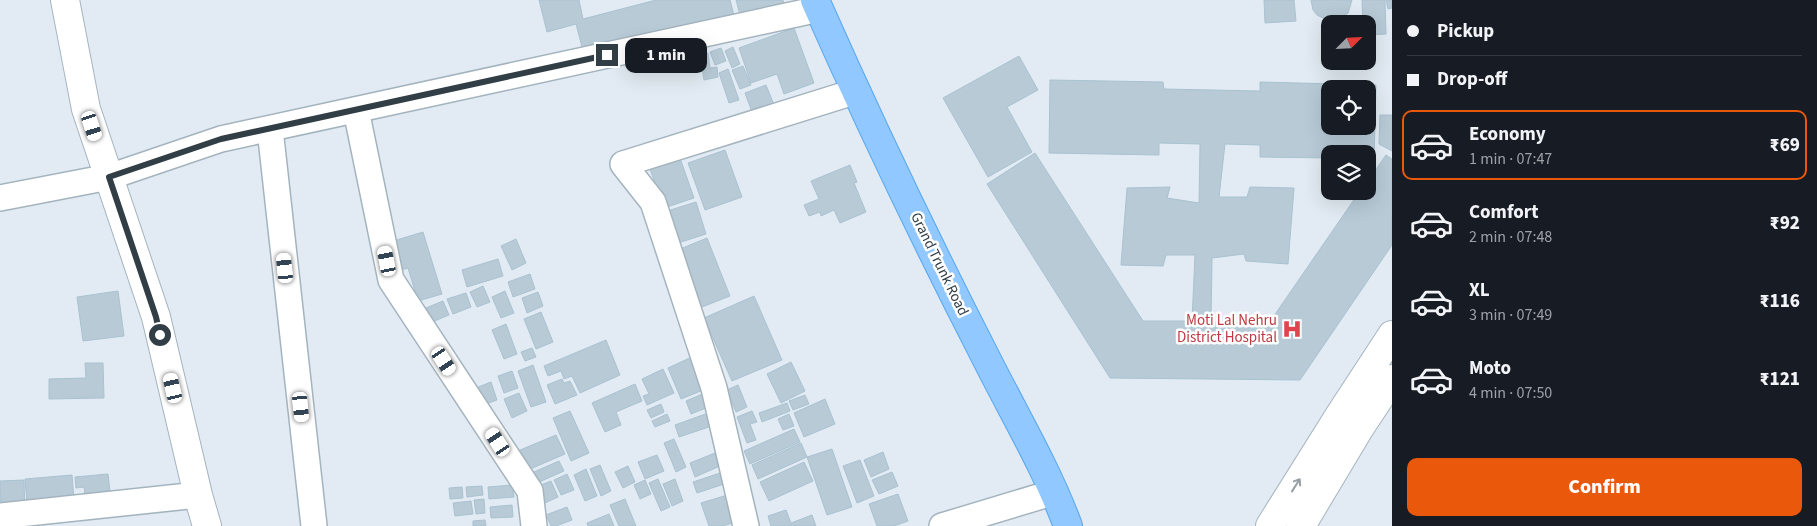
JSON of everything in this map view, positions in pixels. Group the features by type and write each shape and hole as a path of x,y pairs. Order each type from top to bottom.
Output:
{"main road":[{"name":"Grand Trunk Road","path":"817,4 984,356 1055,492 1068,526"}],"street":[{"path":"65,0 86,109 156,317 207,526"},
{"path":"0,198 109,177 221,139 356,110 817,4"},
{"path":"746,526 714,388 653,202 623,164 857,91"},
{"path":"356,110 391,280 530,491 534,526"},
{"path":"270,129 314,526"},
{"path":"1301,526 1392,335"},
{"path":"1270,526 1349,422 1392,379"},
{"path":"942,526 1055,492"},
{"path":"0,516 198,495"}],"building":[{"path":"539,0 579,0 583,19 656,0 730,0 737,27 587,66 576,24 547,32"},
{"path":"736,0 783,0 787,14 743,26"},
{"path":"1264,0 1294,0 1296,21 1265,23"},
{"path":"1311,0 1352,0 1348,13 1345,15 1321,15 1321,17 1313,10"},
{"path":"1362,0 1385,0 1386,34 1376,35 1376,15 1363,15"},
{"path":"1386,0 1392,0 1392,8 1388,9"},
{"path":"794,28 814,83 784,94 777,74 751,83 739,48"},
{"path":"733,47 740,64 732,68 725,51"},
{"path":"721,48 726,61 715,65 710,52"},
{"path":"708,53 710,68 717,67 718,77 704,80 700,54"},
{"path":"1019,56 1038,90 1007,107 1032,152 988,177 943,98"},
{"path":"743,66 751,85 740,89 732,70"},
{"path":"728,69 739,100 729,103 719,73"},
{"path":"1050,80 1163,82 1164,89 1260,91 1260,82 1321,84 1321,135 1375,135 1374,145 1321,145 1321,158 1260,157 1260,145 1225,144 1219,197 1247,197 1250,187 1294,188 1288,264 1246,261 1244,254 1212,258 1211,322 1269,323 1354,200 1376,200 1376,169 1386,155 1392,159 1392,245 1300,380 1110,378 987,184 1035,153 1143,321 1192,321 1195,255 1166,255 1163,266 1121,265 1127,188 1170,187 1167,198 1199,203 1200,144 1159,143 1159,155 1049,153"},
{"path":"766,85 774,105 752,112 745,93"},
{"path":"1380,115 1392,115 1392,151 1379,144"},
{"path":"725,150 742,197 705,210 688,163"},
{"path":"680,158 694,198 664,208 650,169"},
{"path":"850,165 857,182 854,183 866,212 840,223 834,210 821,216 820,212 809,216 804,205 819,199 811,181"},
{"path":"696,202 706,234 675,244 664,212"},
{"path":"423,232 442,294 418,301 408,268 398,271 390,242"},
{"path":"707,238 730,296 697,309 673,252"},
{"path":"516,239 526,263 512,270 501,246"},
{"path":"498,259 503,276 467,287 462,270"},
{"path":"530,274 535,289 513,297 508,282"},
{"path":"483,286 490,302 477,307 470,292"},
{"path":"118,291 124,336 83,341 77,297"},
{"path":"505,291 514,313 501,318 492,297"},
{"path":"538,292 543,306 527,313 522,298"},
{"path":"466,293 471,307 453,314 447,299"},
{"path":"754,296 782,360 732,381 704,318"},
{"path":"443,301 449,315 432,322 426,308"},
{"path":"541,312 553,342 536,349 524,319"},
{"path":"506,324 517,354 504,359 492,330"},
{"path":"606,340 620,375 580,393 572,376 564,379 561,371 548,376 544,366"},
{"path":"532,348 536,357 525,361 521,352"},
{"path":"694,356 708,388 681,399 668,368"},
{"path":"791,362 805,391 781,403 767,374"},
{"path":"85,363 103,363 104,398 49,399 49,379 86,378"},
{"path":"533,365 546,402 531,407 518,371"},
{"path":"663,369 674,393 647,405 643,396 649,394 642,379"},
{"path":"512,371 518,388 504,393 498,376"},
{"path":"562,379 564,383 570,381 577,395 555,404 547,385"},
{"path":"491,382 497,400 477,407 471,390"},
{"path":"635,384 642,401 616,412 621,425 605,432 592,403"},
{"path":"738,385 747,407 736,412 727,390"},
{"path":"519,393 527,411 512,418 504,399"},
{"path":"705,393 711,406 691,414 686,401"},
{"path":"805,395 809,404 793,410 789,401"},
{"path":"825,399 835,424 804,437 794,413"},
{"path":"787,403 790,411 762,422 759,413"},
{"path":"661,404 664,412 651,418 647,410"},
{"path":"570,411 589,453 571,461 553,418"},
{"path":"752,411 757,422 750,424 756,440 747,443 737,417"},
{"path":"711,412 715,425 679,437 675,425"},
{"path":"667,414 670,421 655,427 652,421"},
{"path":"789,414 794,426 783,430 778,419"},
{"path":"794,429 800,442 750,464 744,451"},
{"path":"556,435 565,454 521,473 513,453"},
{"path":"674,439 686,467 676,472 664,443"},
{"path":"801,443 807,457 758,479 752,465"},
{"path":"832,449 852,507 827,515 807,457"},
{"path":"883,452 889,469 871,477 864,460"},
{"path":"715,453 720,466 695,477 690,463"},
{"path":"657,455 664,471 645,479 638,462"},
{"path":"860,460 874,496 857,503 843,466"},
{"path":"559,461 564,471 530,486 525,476"},
{"path":"804,462 813,481 769,501 760,482"},
{"path":"600,465 611,491 601,496 590,469"},
{"path":"628,466 635,482 623,488 615,472"},
{"path":"586,469 597,496 585,501 574,475"},
{"path":"729,470 733,481 697,493 693,482"},
{"path":"892,472 898,486 879,494 872,480"},
{"path":"108,474 111,500 86,502 84,487 76,488 75,477"},
{"path":"567,474 574,490 561,495 554,480"},
{"path":"72,475 75,513 28,516 25,479"},
{"path":"658,479 670,507 661,511 649,483"},
{"path":"675,479 683,501 672,506 663,484"},
{"path":"24,480 25,516 0,517 0,481"},
{"path":"645,480 651,494 640,499 634,485"},
{"path":"551,481 558,497 538,506 531,489"},
{"path":"512,485 514,497 489,499 488,487"},
{"path":"482,486 483,495 467,497 466,487"},
{"path":"462,487 463,498 450,499 449,488"},
{"path":"734,493 742,520 723,526 709,526 701,503"},
{"path":"898,494 908,521 894,526 877,526 869,504"},
{"path":"484,499 485,513 476,514 474,500"},
{"path":"625,499 636,526 619,526 610,505"},
{"path":"471,501 473,514 455,516 453,503"},
{"path":"512,505 513,517 491,518 490,507"},
{"path":"567,507 572,520 551,526 546,515"},
{"path":"786,510 791,523 812,515 816,526 771,526 768,516"},
{"path":"609,514 614,526 588,526 587,523"},
{"path":"485,520 486,526 473,526 473,521"}],"place":[{"name":"Moti Lal Nehru District Hospital","path":"1292,329"}],"route":[{"path":"160,335 156,317 109,177 221,139 607,55"}]}
